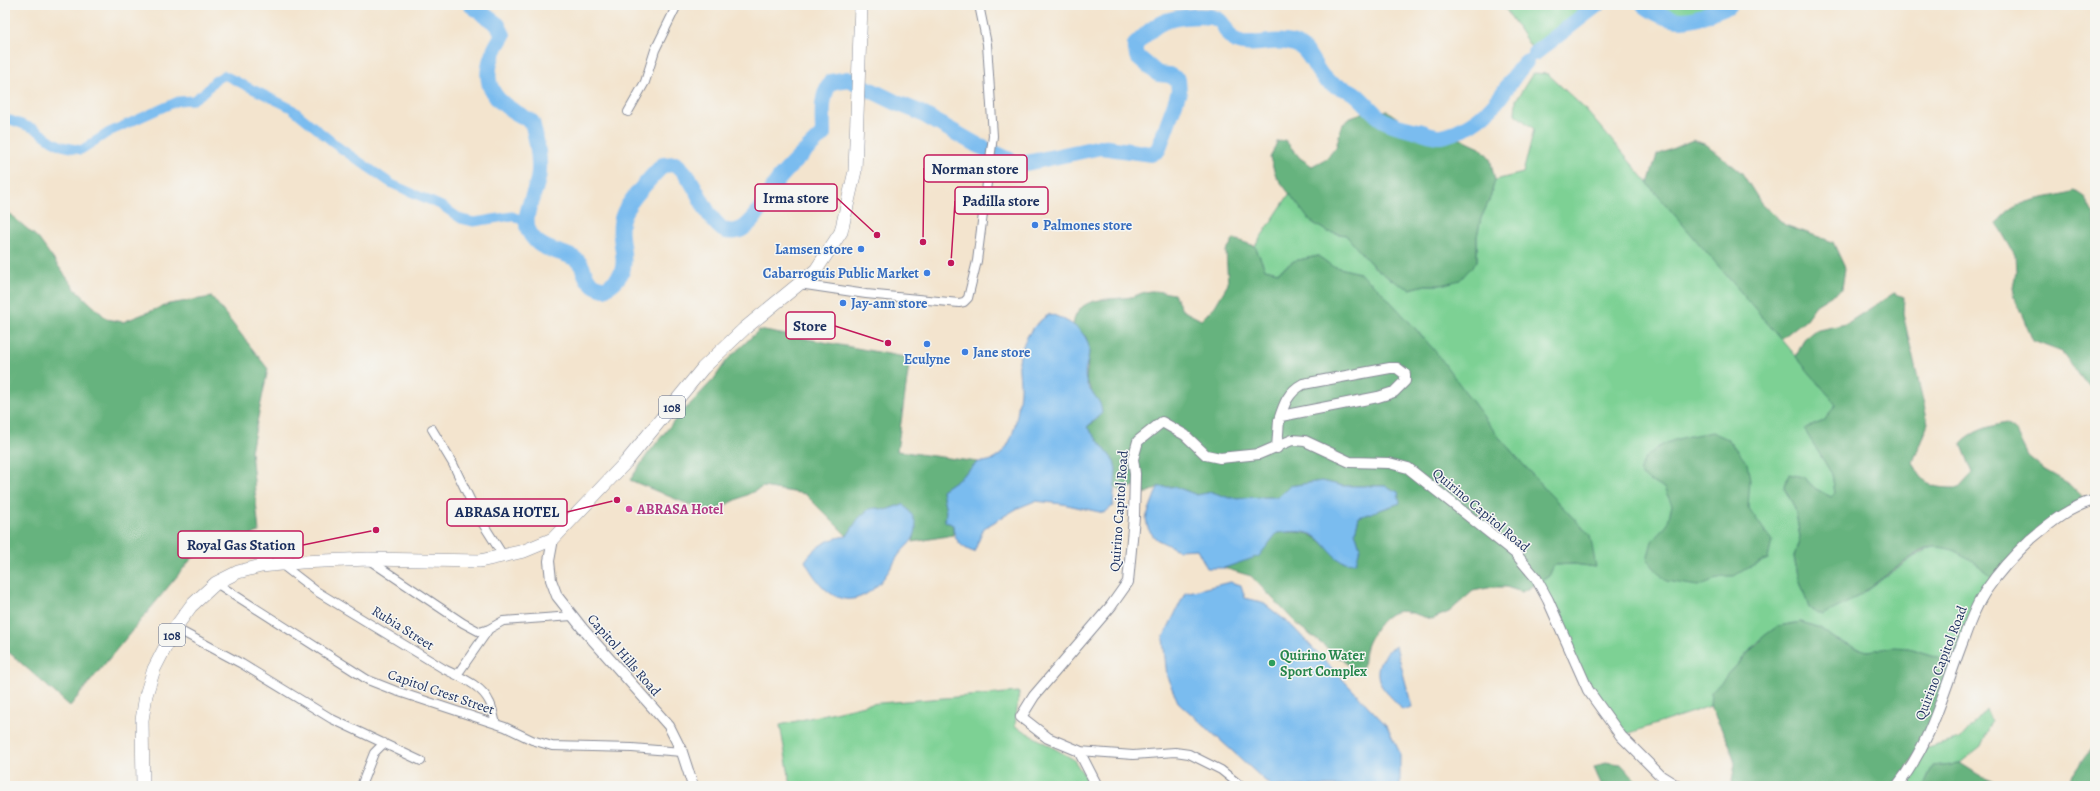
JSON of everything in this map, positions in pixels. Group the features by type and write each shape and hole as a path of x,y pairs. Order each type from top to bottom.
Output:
{"main road":[{"name":"108","path":"143,786 141,737 146,695 154,669 175,628 191,606 216,582 238,572 261,566 281,564 368,559 447,562 480,561 504,557 524,551 553,539 626,462 703,368 744,329 816,270 841,232 855,171 861,55 861,5"}],"street":[{"path":"628,112 645,82 655,50 677,5"},
{"path":"799,284 866,294 959,303 964,302 970,294 977,261 994,136 987,51 979,5"},
{"path":"1277,448 1280,416 1293,389 1303,384 1390,368 1397,368 1405,374 1405,381 1394,392 1378,397 1280,416"},
{"name":"Quirino Capitol Road","path":"1080,751 1048,738 1021,717 1034,696 1111,606 1128,582 1134,517 1134,459 1138,441 1162,422 1184,435 1206,455 1220,458 1259,454 1277,448 1292,440 1304,441 1350,462 1390,463 1408,468 1515,553 1536,578 1548,600 1588,690 1621,736 1661,776 1677,786"},
{"path":"432,429 453,464 478,516 504,557"},
{"name":"Quirino Capitol Road","path":"1897,786 1923,749 1936,718 1948,678 1973,613 1986,589 2011,557 2051,522 2086,502 2095,500"},
{"name":"Capitol Hills Road","path":"553,539 549,561 551,580 557,596 572,616 669,726 682,752 693,786"},
{"path":"368,559 472,629 480,632 489,630 503,621 572,616"},
{"name":"Rubia Street","path":"281,564 316,591 479,689 490,702 496,724"},
{"name":"Capitol Crest Street","path":"216,582 368,680 496,724 532,740 552,746 632,748 682,752"},
{"path":"175,628 242,664 332,719 421,762"},
{"path":"457,675 489,630"},
{"path":"361,786 374,753 384,743"},
{"path":"1080,751 1097,786"},
{"path":"1080,751 1134,755 1174,752 1189,754 1221,770 1241,786"}],"green space":[{"path":"1503,5 1598,5 1535,53"},
{"path":"1644,5 1730,5 1697,18 1677,20 1667,18 1656,13"},
{"path":"1533,73 1548,74 1584,108 1837,404 1824,421 1805,429 1832,474 1835,493 1831,497 1816,489 1803,477 1784,488 1795,508 1800,537 1794,557 1798,575 1809,608 1854,599 1912,558 1932,547 1948,548 1966,555 1994,579 1954,662 1908,648 1868,651 1855,648 1833,638 1820,628 1801,622 1778,626 1759,640 1712,693 1710,706 1621,736 1588,690 1539,583 1549,576 1554,565 1574,564 1595,567 1545,489 1498,436 1414,327 1359,273 1332,266 1318,256 1294,261 1278,272 1265,269 1255,246 1290,193 1310,221 1328,232 1346,235 1374,267 1410,289 1425,285 1441,285 1477,261 1477,236 1481,218 1489,201 1495,180 1523,173 1534,129 1515,114 1516,100"},
{"path":"1369,111 1387,111 1415,130 1465,140 1480,147 1490,158 1495,180 1489,201 1481,218 1477,236 1477,261 1460,280 1441,285 1425,285 1410,289 1400,285 1375,267 1346,235 1328,232 1310,221 1276,176 1270,158 1277,142 1285,140 1300,158 1312,166 1327,158 1336,147 1342,125 1353,116"},
{"path":"1693,140 1707,145 1742,173 1761,203 1785,225 1833,242 1845,268 1842,289 1816,305 1806,319 1781,339 1648,184 1657,155"},
{"path":"2075,191 2084,197 2095,217 2095,389 2087,385 2062,352 2033,341 2016,301 2013,287 2016,272 2015,255 1997,224 2004,215 2021,204"},
{"path":"5,210 38,238 75,289 107,319 123,322 169,304 212,297 268,369 251,451 259,532 192,558 70,706 5,649"},
{"path":"1234,239 1255,246 1265,269 1278,272 1294,261 1318,256 1332,266 1359,273 1379,289 1435,351 1498,436 1545,489 1590,535 1596,567 1574,564 1554,565 1549,576 1522,592 1506,587 1493,587 1473,591 1449,612 1432,619 1400,611 1390,614 1377,626 1370,637 1364,654 1363,667 1360,674 1299,626 1251,576 1224,568 1254,555 1277,533 1306,533 1318,539 1338,559 1360,548 1355,532 1359,517 1400,503 1385,486 1343,486 1322,481 1290,486 1279,497 1229,498 1212,492 1197,495 1176,487 1158,487 1145,494 1135,486 1122,491 1114,487 1116,469 1114,461 1087,427 1097,419 1091,389 1086,381 1089,350 1086,337 1073,325 1076,315 1081,308 1095,301 1131,297 1155,291 1174,294 1182,310 1201,320 1215,306 1228,284 1226,251"},
{"path":"1894,293 1904,297 1903,314 1928,423 1913,462 1921,477 1930,484 1936,486 1959,488 1973,473 1961,443 1976,432 1988,427 2006,423 2015,430 2028,456 2045,470 2068,483 2087,502 2051,522 1994,579 1974,562 1960,553 1934,547 1927,549 1907,560 1862,593 1823,615 1809,608 1798,575 1794,557 1800,537 1795,508 1784,488 1789,474 1803,477 1816,489 1831,497 1835,493 1832,474 1804,429 1824,421 1836,404 1796,357 1804,339 1814,331 1846,324"},
{"path":"759,330 910,358 897,451 978,462 961,477 942,490 946,511 945,521 953,525 953,535 913,542 916,527 903,504 886,510 876,508 852,529 847,536 805,494 763,487 709,513 630,480 647,455 674,421 714,379 727,360"},
{"path":"1712,432 1728,439 1747,463 1750,480 1748,507 1772,541 1768,559 1751,566 1734,576 1724,576 1698,586 1666,581 1647,560 1652,541 1667,525 1672,505 1664,488 1649,481 1639,472 1650,453 1668,442"},
{"path":"1801,622 1820,628 1833,638 1855,648 1868,651 1895,647 1908,648 1954,662 1936,718 1897,786 1731,786 1735,764 1730,746 1710,706 1711,693 1764,636 1778,626"},
{"path":"1019,692 1015,726 1073,759 1092,786 791,786 780,725 868,704"},
{"path":"1986,709 1992,721 1981,746 1960,763 1933,766 1924,786 1897,786 1923,749 1960,739"},
{"path":"2095,743 2095,786 2065,786"},
{"path":"1605,762 1621,764 1641,786 1602,786 1594,768"},
{"path":"1960,763 1979,775 2006,786 1924,786 1933,766"}],"water":[{"path":"1050,314 1063,319 1076,327 1088,343 1089,354 1085,377 1090,389 1100,404 1102,413 1087,427 1114,461 1116,469 1113,506 1104,513 1063,504 1035,501 1018,508 984,528 974,552 965,548 956,539 953,525 945,521 946,511 942,490 961,477 978,462 990,461 999,456 1006,448 1015,427 1017,415 1020,388 1020,354 1025,340 1033,328"},
{"path":"1322,481 1343,486 1385,486 1398,492 1400,503 1359,517 1355,532 1360,548 1356,562 1341,560 1315,536 1304,532 1292,532 1277,533 1259,556 1224,568 1207,568 1197,549 1178,550 1156,539 1148,529 1146,518 1158,487 1176,487 1197,495 1212,492 1229,498 1278,497 1290,486"},
{"path":"903,504 910,512 916,525 914,537 898,556 880,583 861,597 850,599 841,598 824,588 805,561 813,551 828,541 847,536 858,519 869,509 876,508 886,510"},
{"path":"1230,582 1241,585 1245,598 1262,602 1290,624 1387,726 1400,753 1400,786 1271,786 1178,702 1167,677 1163,638 1185,593"},
{"path":"1396,646 1412,707 1402,710 1383,688 1378,676 1379,664 1382,659 1390,649"}],"waterway":[{"path":"471,5 498,25 503,35 497,44 488,72 492,90 497,98 506,106 532,122 538,152 539,171 538,180 527,215 529,232 539,244 548,249 574,258 582,266 587,279 596,286 604,289 615,281 624,264 621,235 621,224 624,213 636,195 663,165 676,164 683,171 689,178 708,213 723,230 731,232 742,229 748,225 758,213 783,174 823,134 824,100 827,88 831,82 848,79 899,104 917,111 979,146 1017,163 1026,163 1101,147 1151,154 1158,150 1179,92 1178,80 1169,75 1158,74 1137,56 1135,45 1157,25 1177,18 1199,16 1212,17 1220,21 1233,39 1243,43 1283,42 1299,46 1304,50 1318,71 1327,81 1354,93 1383,120 1395,125 1435,136 1456,132 1486,113 1497,101 1526,62"},
{"path":"1535,53 1597,5"},
{"path":"1644,5 1656,13 1667,18 1677,20 1697,18 1730,5"},
{"path":"5,118 35,129 62,146 81,150 109,132 178,101 193,100 206,91 214,81 224,75 291,108 340,148 392,184 442,206 461,219 474,222 512,216 526,222"}],"place":[{"name":"Palmones store","path":"1035,225"},
{"name":"Irma store","path":"877,235"},
{"name":"Norman store","path":"923,242"},
{"name":"Lamsen store","path":"861,249"},
{"name":"Padilla store","path":"951,263"},
{"name":"Cabarroguis Public Market","path":"927,273"},
{"name":"Jay-ann store","path":"843,303"},
{"name":"Store","path":"888,343"},
{"name":"Eculyne","path":"927,344"},
{"name":"Jane store","path":"965,352"},
{"name":"ABRASA HOTEL","path":"617,500"},
{"name":"ABRASA Hotel","path":"629,509"},
{"name":"Royal Gas Station","path":"376,530"},
{"name":"Quirino Water Sport Complex","path":"1272,663"}]}
